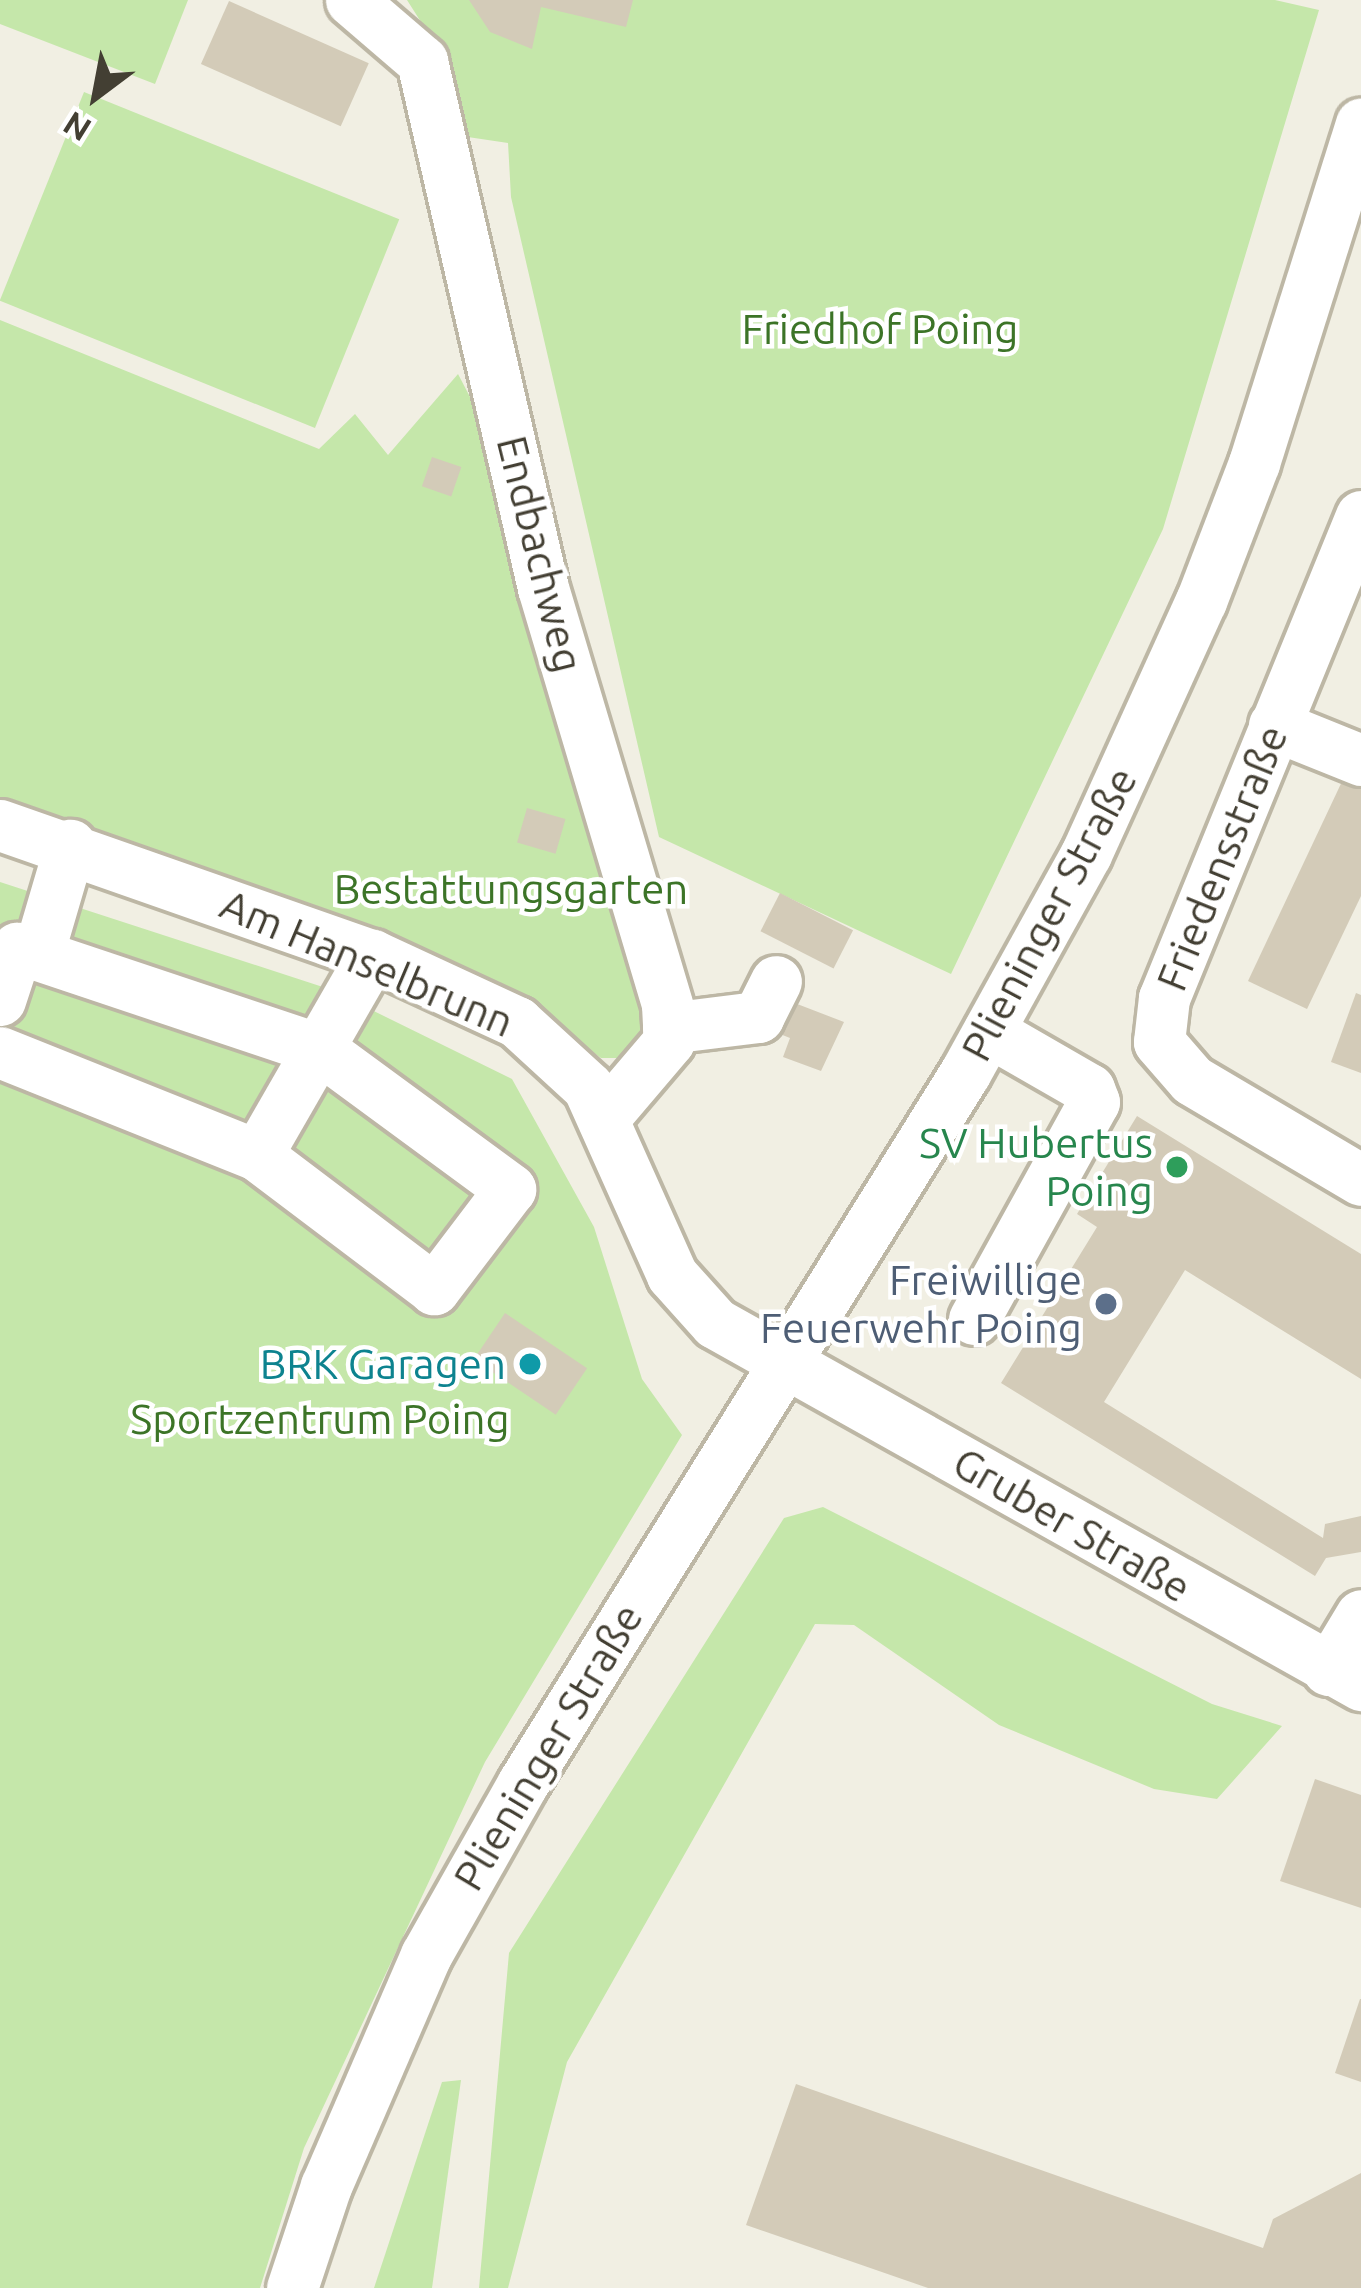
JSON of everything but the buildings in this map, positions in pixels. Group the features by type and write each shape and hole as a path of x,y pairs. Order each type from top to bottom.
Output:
{"street":[{"name":"Endbachweg","path":"351,0 422,61 543,588 668,1028"},
{"name":"Plieninger Straße","path":"292,2288 326,2186 426,1955 523,1783 988,1031 1086,854 1201,601 1283,376 1361,123"},
{"name":"Friedensstraße","path":"1361,516 1164,998 1159,1042 1192,1080 1361,1180"},
{"path":"1274,725 1361,760"},
{"name":"Am Hanselbrunn","path":"0,825 70,845 372,956 517,1022 554,1048 606,1115 672,1275 715,1322 784,1363"},
{"path":"38,954 70,845"},
{"path":"0,1000 17,948 321,1050 510,1189 434,1288 256,1155 0,1052"},
{"path":"256,1155 372,956"},
{"path":"606,1115 669,1041 668,1028 758,1017 776,981"},
{"path":"974,1319 1094,1102 1089,1089 988,1031"},
{"name":"Gruber Straße","path":"784,1363 1344,1678"},
{"path":"1344,1678 1361,1615"}],"green space":[{"path":"0,0 188,0 155,84 0,24"},
{"name":"Friedhof Poing","path":"407,0 1275,0 1319,10 1163,529 951,974 659,837 511,197 508,143 461,136 442,55"},
{"path":"84,92 399,219 315,428 0,301"},
{"name":"Bestattungsgarten","path":"0,320 319,449 355,414 388,455 458,374 491,437 649,1033 624,1058 601,1058 527,1004 0,797"},
{"name":"Sportzentrum Poing","path":"0,882 329,989 512,1079 594,1227 642,1379 682,1435 485,1762 304,2148 260,2288 0,2288"},
{"path":"823,1507 1212,1704 1282,1726 1217,1799 1154,1789 999,1725 854,1625 815,1624 567,2062 508,2288 479,2288 509,1953 784,1518"},
{"path":"461,2080 432,2288 374,2288 442,2082"}],"place":[{"name":"SV Hubertus Poing","path":"1177,1167"},
{"name":"Freiwillige Feuerwehr Poing","path":"1106,1304"},
{"name":"BRK Garagen","path":"530,1364"}]}
